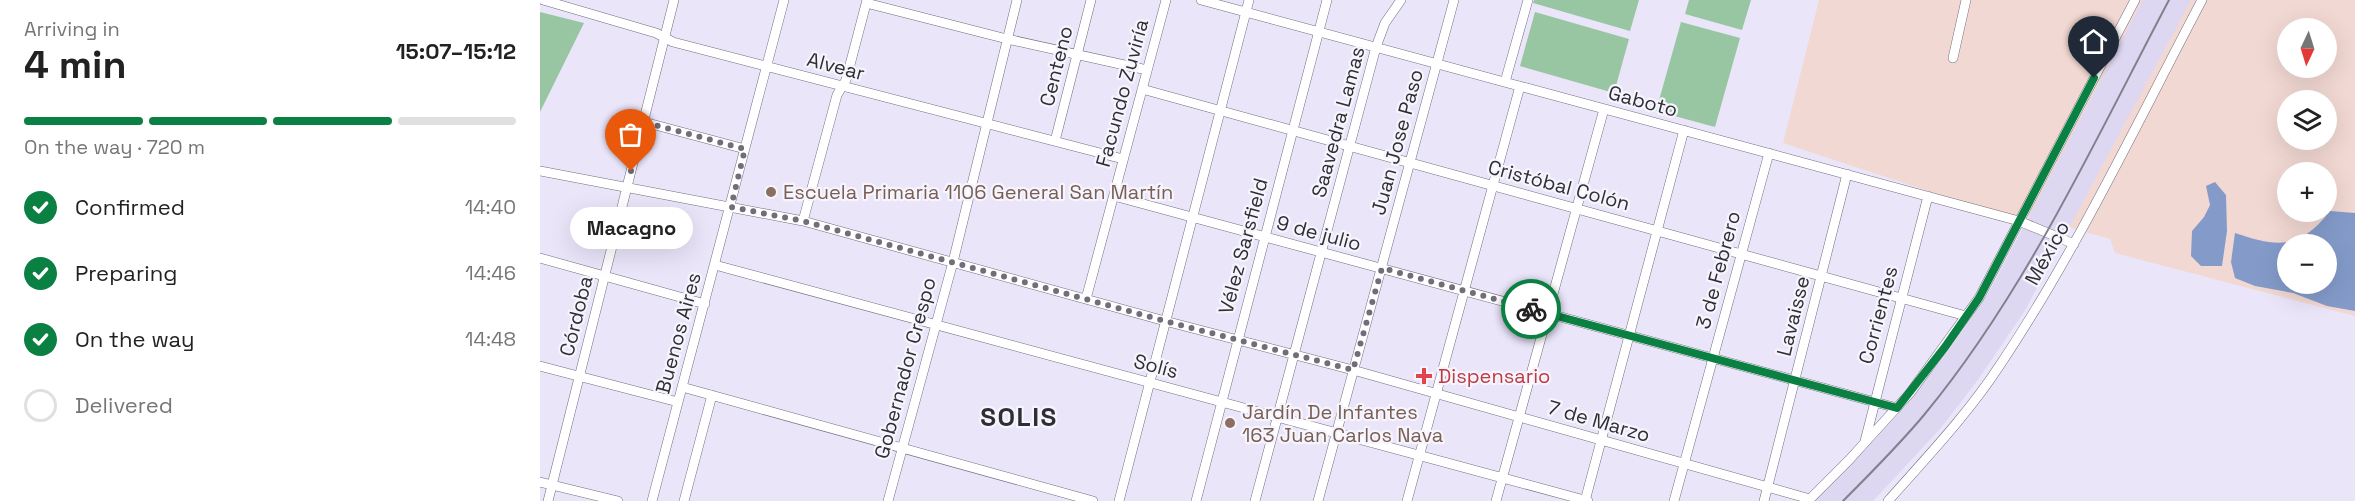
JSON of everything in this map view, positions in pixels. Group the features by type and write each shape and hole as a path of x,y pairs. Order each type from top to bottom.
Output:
{"street":[{"name":"Alvear","path":"543,0 656,33 664,38 842,87 987,122 1122,159"},
{"name":"Córdoba","path":"548,501 674,0"},
{"name":"Buenos Aires","path":"652,501 784,0"},
{"name":"Gobernador Crespo","path":"888,501 952,262 1017,0"},
{"name":"Centeno","path":"1055,141 1091,0"},
{"name":"Facundo Zuviría","path":"1086,299 1166,0"},
{"name":"Gaboto","path":"1201,0 2019,220 2074,244"},
{"path":"1119,501 1249,0"},
{"name":"Vélez Sarsfield","path":"1196,501 1236,340 1327,0"},
{"name":"Saavedra Lamas","path":"1255,501 1376,47 1385,23 1401,0"},
{"name":"Juan Jose Paso","path":"1318,501 1454,0"},
{"path":"1505,82 1528,0"},
{"path":"1953,58 1966,0"},
{"path":"1809,500 1897,408 1945,347 1966,316 1991,276 2135,0"},
{"name":"México","path":"1888,501 1943,439 1999,367 2046,293 2202,0"},
{"path":"803,221 837,95 846,80 867,2 1007,39 1147,70"},
{"path":"1407,501 1520,86"},
{"name":"Cristóbal Colón","path":"1142,89 1966,316"},
{"path":"1496,501 1604,109"},
{"path":"644,122 745,149"},
{"path":"1586,501 1684,130"},
{"name":"3 de Febrero","path":"1674,501 1769,153"},
{"name":"7 de Marzo","path":"540,171 803,221 1165,321 1353,370 1809,500"},
{"name":"Lavaisse","path":"1764,501 1847,174"},
{"name":"9 de julio","path":"1114,196 1897,408"},
{"name":"Corrientes","path":"1864,444 1928,196"},
{"path":"540,258 705,304"},
{"name":"Solís","path":"715,265 1586,501"},
{"path":"540,366 678,402"},
{"path":"682,387 1093,501"},
{"path":"684,501 712,395"},
{"path":"540,482 618,501"}],"shaded area":[{"path":"1819,0 2355,0 2355,316 2115,253 2110,239 2023,214 2019,221 1783,143"},
{"path":"2143,0 2191,0 2024,312 1977,381 1940,429 1873,501 1814,501 1904,408 1989,292"}],"green space":[{"path":"1534,0 1639,0 1630,31 1533,3"},
{"path":"1689,0 1751,0 1742,30 1685,14"},
{"path":"540,12 584,23 540,112"},
{"path":"1535,12 1629,39 1614,93 1520,66"},
{"path":"1681,22 1740,38 1715,127 1656,111"}],"water":[{"path":"2215,182 2226,195 2227,231 2222,266 2201,266 2191,256 2192,231 2204,217 2210,205 2206,186"},
{"path":"2337,212 2355,213 2355,311 2327,306 2296,294 2337,294 2337,234 2307,234 2320,222 2337,222"},
{"path":"2235,233 2276,243 2277,290 2255,286 2235,278 2231,262"}],"railway":[{"path":"1843,501 1924,415 1961,368 1995,318 2057,214 2169,0"}],"way so far":[{"path":"631,171 644,122 745,149 731,207 803,221 1165,321 1353,370 1382,268 1531,309"}],"place":[{"name":"Macagno","path":"631,171"},
{"name":"Escuela Primaria 1106 General San Martín","path":"771,192"},
{"name":"Dispensario","path":"1424,376"},
{"name":"Jardín De Infantes 163 Juan Carlos Nava","path":"1230,423"}],"district":[{"name":"SOLIS","path":"1019,417"}],"route":[{"path":"1531,309 1897,408 1945,347 1979,298 2094,78"}]}
